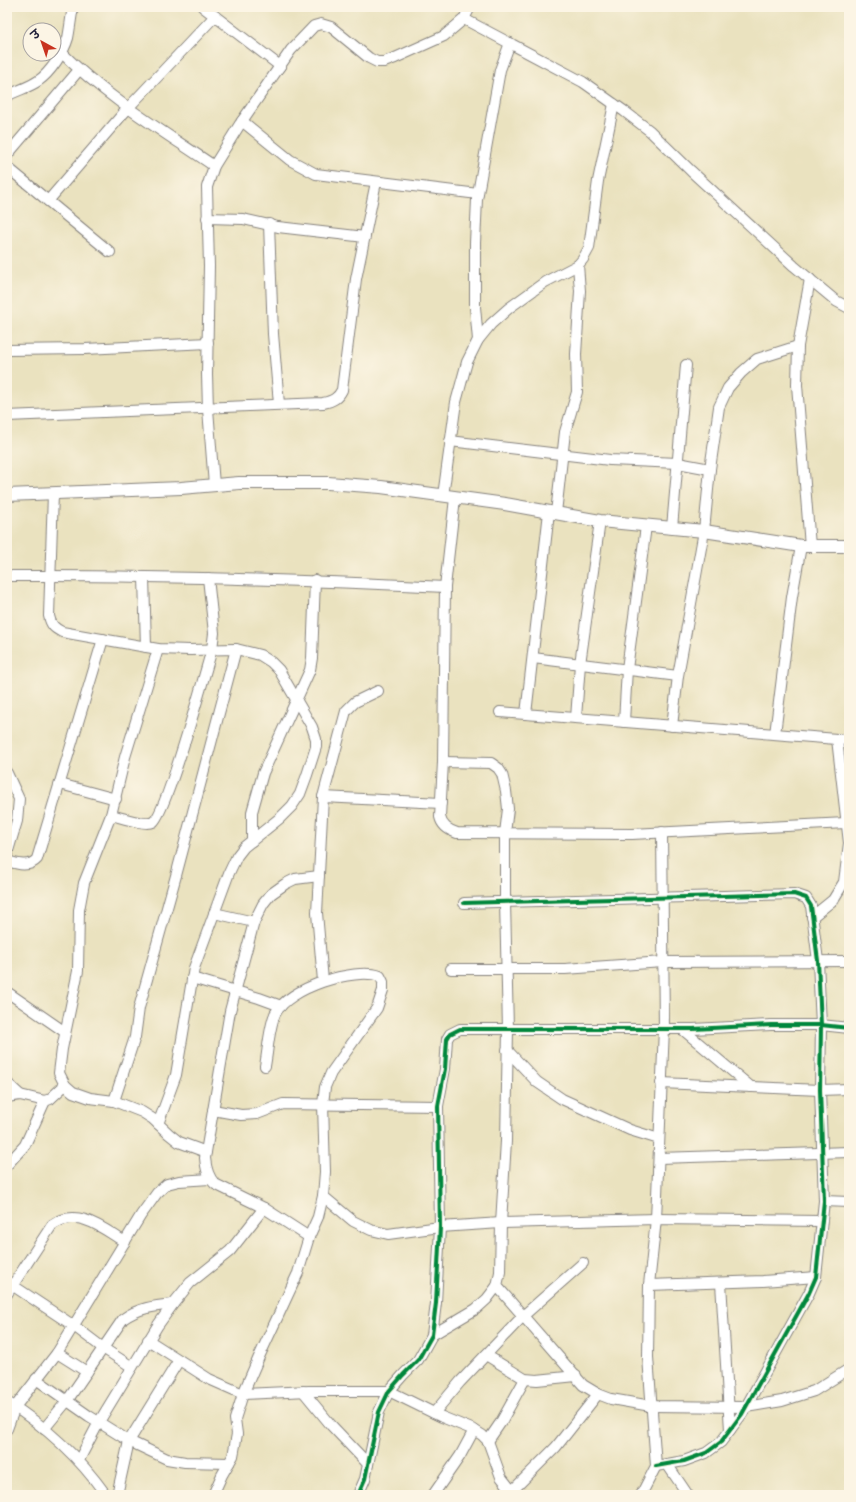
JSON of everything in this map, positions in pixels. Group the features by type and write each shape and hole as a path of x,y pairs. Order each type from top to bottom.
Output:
{"street":[{"path":"62,50 68,39 72,7"},
{"path":"204,7 280,66"},
{"path":"214,485 208,409 209,266 207,187 214,166 242,121 291,50 314,26 321,24 331,27 369,58 377,62 384,62 444,36 464,19 470,7"},
{"path":"48,201 128,108 214,16"},
{"path":"464,19 583,82 650,131 697,177 810,279 836,301 849,308"},
{"path":"478,340 475,307 475,243 478,194 500,70 510,43"},
{"path":"62,53 79,70 128,108 214,166"},
{"path":"7,96 38,81 51,70 55,62"},
{"path":"7,155 79,70"},
{"path":"443,496 456,402 467,362 478,340 491,324 544,282 578,265 589,248 598,182 614,104"},
{"path":"242,121 290,160 316,174 478,194"},
{"path":"7,168 110,252"},
{"path":"7,416 208,409 331,402 338,397 342,390 356,279 376,182"},
{"path":"208,218 243,219 278,227 365,236"},
{"path":"269,224 273,334 279,404"},
{"path":"526,714 552,513 565,432 577,392 576,354 580,291 578,265"},
{"path":"775,734 792,597 806,546 797,385 798,346 810,279"},
{"path":"7,350 85,349 208,343"},
{"path":"672,726 678,676 704,531 710,469 719,407 728,388 741,373 757,359 798,346"},
{"path":"672,528 686,365"},
{"path":"450,441 610,460 678,463 710,469"},
{"path":"7,495 180,488 247,483 328,484 381,487 505,504 600,521 704,531 806,546 849,546"},
{"path":"53,493 49,616 50,623 54,628 62,632 158,649 236,649 260,655 271,662 279,670 297,699 312,727 316,739 316,747 300,794 292,806 280,818 252,841 237,856 229,873 194,968 176,1074 158,1124"},
{"path":"455,498 445,587 443,762 440,816 441,822 447,829 457,833 632,834 846,823"},
{"path":"576,718 580,664 600,521"},
{"path":"624,722 627,670 646,526"},
{"path":"7,576 315,580 445,587"},
{"path":"144,577 146,647"},
{"path":"112,815 147,823 153,822 159,816 172,782 212,649 214,633 208,578"},
{"path":"252,841 252,812 263,773 305,682 312,658 315,580"},
{"path":"7,862 22,865 34,863 37,859 103,639"},
{"path":"158,649 124,757 112,815 84,883 79,910 78,971 65,1032 59,1073 65,1085 74,1092 90,1098 114,1101 142,1112 180,1142 206,1152"},
{"path":"114,1101 135,1037 139,1008 177,872 236,649"},
{"path":"533,658 678,676"},
{"path":"323,981 317,913 323,797 346,711 355,702 378,692"},
{"path":"500,712 849,740"},
{"path":"812,917 833,900 844,882 849,843 837,739"},
{"path":"432,1335 476,1309 487,1299 497,1286 500,1272 501,1223 506,1141 508,1029 505,833 508,809 506,790 502,774 498,768 491,763 443,762"},
{"path":"7,773 19,799 17,821 7,854"},
{"path":"60,784 116,799"},
{"path":"323,797 441,804"},
{"path":"641,1495 656,1466 648,1357 648,1285 656,1219 664,1028 664,896 662,832"},
{"path":"309,1237 264,1208 220,1188 210,1179 205,1167 206,1152 230,1011 254,922 263,904 271,894 284,884 295,879 319,876"},
{"path":"464,903 664,896 794,894 806,898 811,906 818,961 821,1025 820,1090 824,1201 816,1277 809,1294 746,1407 721,1442 706,1453 684,1461 656,1466"},
{"path":"214,913 254,922"},
{"path":"451,969 565,969 663,962 849,961"},
{"path":"213,1495 233,1456 237,1434 235,1418 243,1394 298,1273 309,1237 318,1217 323,1196 325,1172 323,1104 325,1087 331,1073 377,1008 383,990 383,982 380,976 364,973 323,981 296,994 276,1013 265,1066"},
{"path":"192,978 282,1006"},
{"path":"7,992 65,1032"},
{"path":"358,1495 365,1479 380,1412 389,1391 418,1360 432,1335 436,1303 440,1227 438,1106 445,1069 447,1039 450,1034 460,1029 682,1029 771,1025 821,1025 849,1028"},
{"path":"682,1029 751,1087"},
{"path":"507,1050 537,1082 562,1099 630,1130 659,1139"},
{"path":"7,1083 20,1095"},
{"path":"661,1083 820,1090 849,1089"},
{"path":"7,1097 20,1095 45,1101 50,1099 65,1085"},
{"path":"7,1165 25,1145 45,1101"},
{"path":"213,1110 241,1115 257,1114 282,1104 438,1106"},
{"path":"659,1158 849,1152"},
{"path":"7,1429 11,1404 36,1379 57,1353 141,1215 157,1193 167,1184 179,1181 210,1179"},
{"path":"323,1196 353,1221 371,1230 388,1234 440,1227 501,1223 656,1219 821,1221"},
{"path":"824,1201 849,1202"},
{"path":"78,1460 148,1340 173,1304 190,1283 230,1251 264,1208"},
{"path":"125,1242 89,1220 72,1217 60,1219 52,1225 9,1290 74,1326 102,1348 132,1367"},
{"path":"434,1414 460,1382 523,1316 583,1263"},
{"path":"648,1285 721,1283 816,1277"},
{"path":"721,1283 730,1430"},
{"path":"497,1286 583,1385 598,1394 611,1399 651,1406 746,1407 782,1401 814,1391 849,1370"},
{"path":"44,1429 67,1401 123,1319 133,1312 154,1306 173,1304"},
{"path":"148,1340 209,1379 243,1394 303,1391 389,1391 434,1414 474,1430 482,1435 488,1441 501,1477 510,1493 556,1447 598,1394"},
{"path":"57,1353 87,1372"},
{"path":"486,1355 519,1377 525,1379 537,1380 576,1376"},
{"path":"117,1495 129,1441 179,1360"},
{"path":"36,1379 129,1441 167,1460 229,1463"},
{"path":"488,1441 501,1422 525,1379"},
{"path":"303,1391 331,1425 368,1464"},
{"path":"11,1404 62,1442 106,1495"},
{"path":"433,1495 460,1456 474,1430"},
{"path":"667,1464 688,1495"}],"cycle path":[{"path":"464,903 794,894 806,898 811,906 818,961 821,1025 820,1090 824,1201 816,1277 809,1293 742,1414 721,1442 706,1453 684,1461 656,1466"},
{"path":"358,1495 365,1479 379,1412 389,1391 418,1360 432,1335 436,1303 440,1227 438,1106 445,1069 447,1039 450,1034 460,1029 693,1029 771,1025 821,1025 849,1028"}]}
